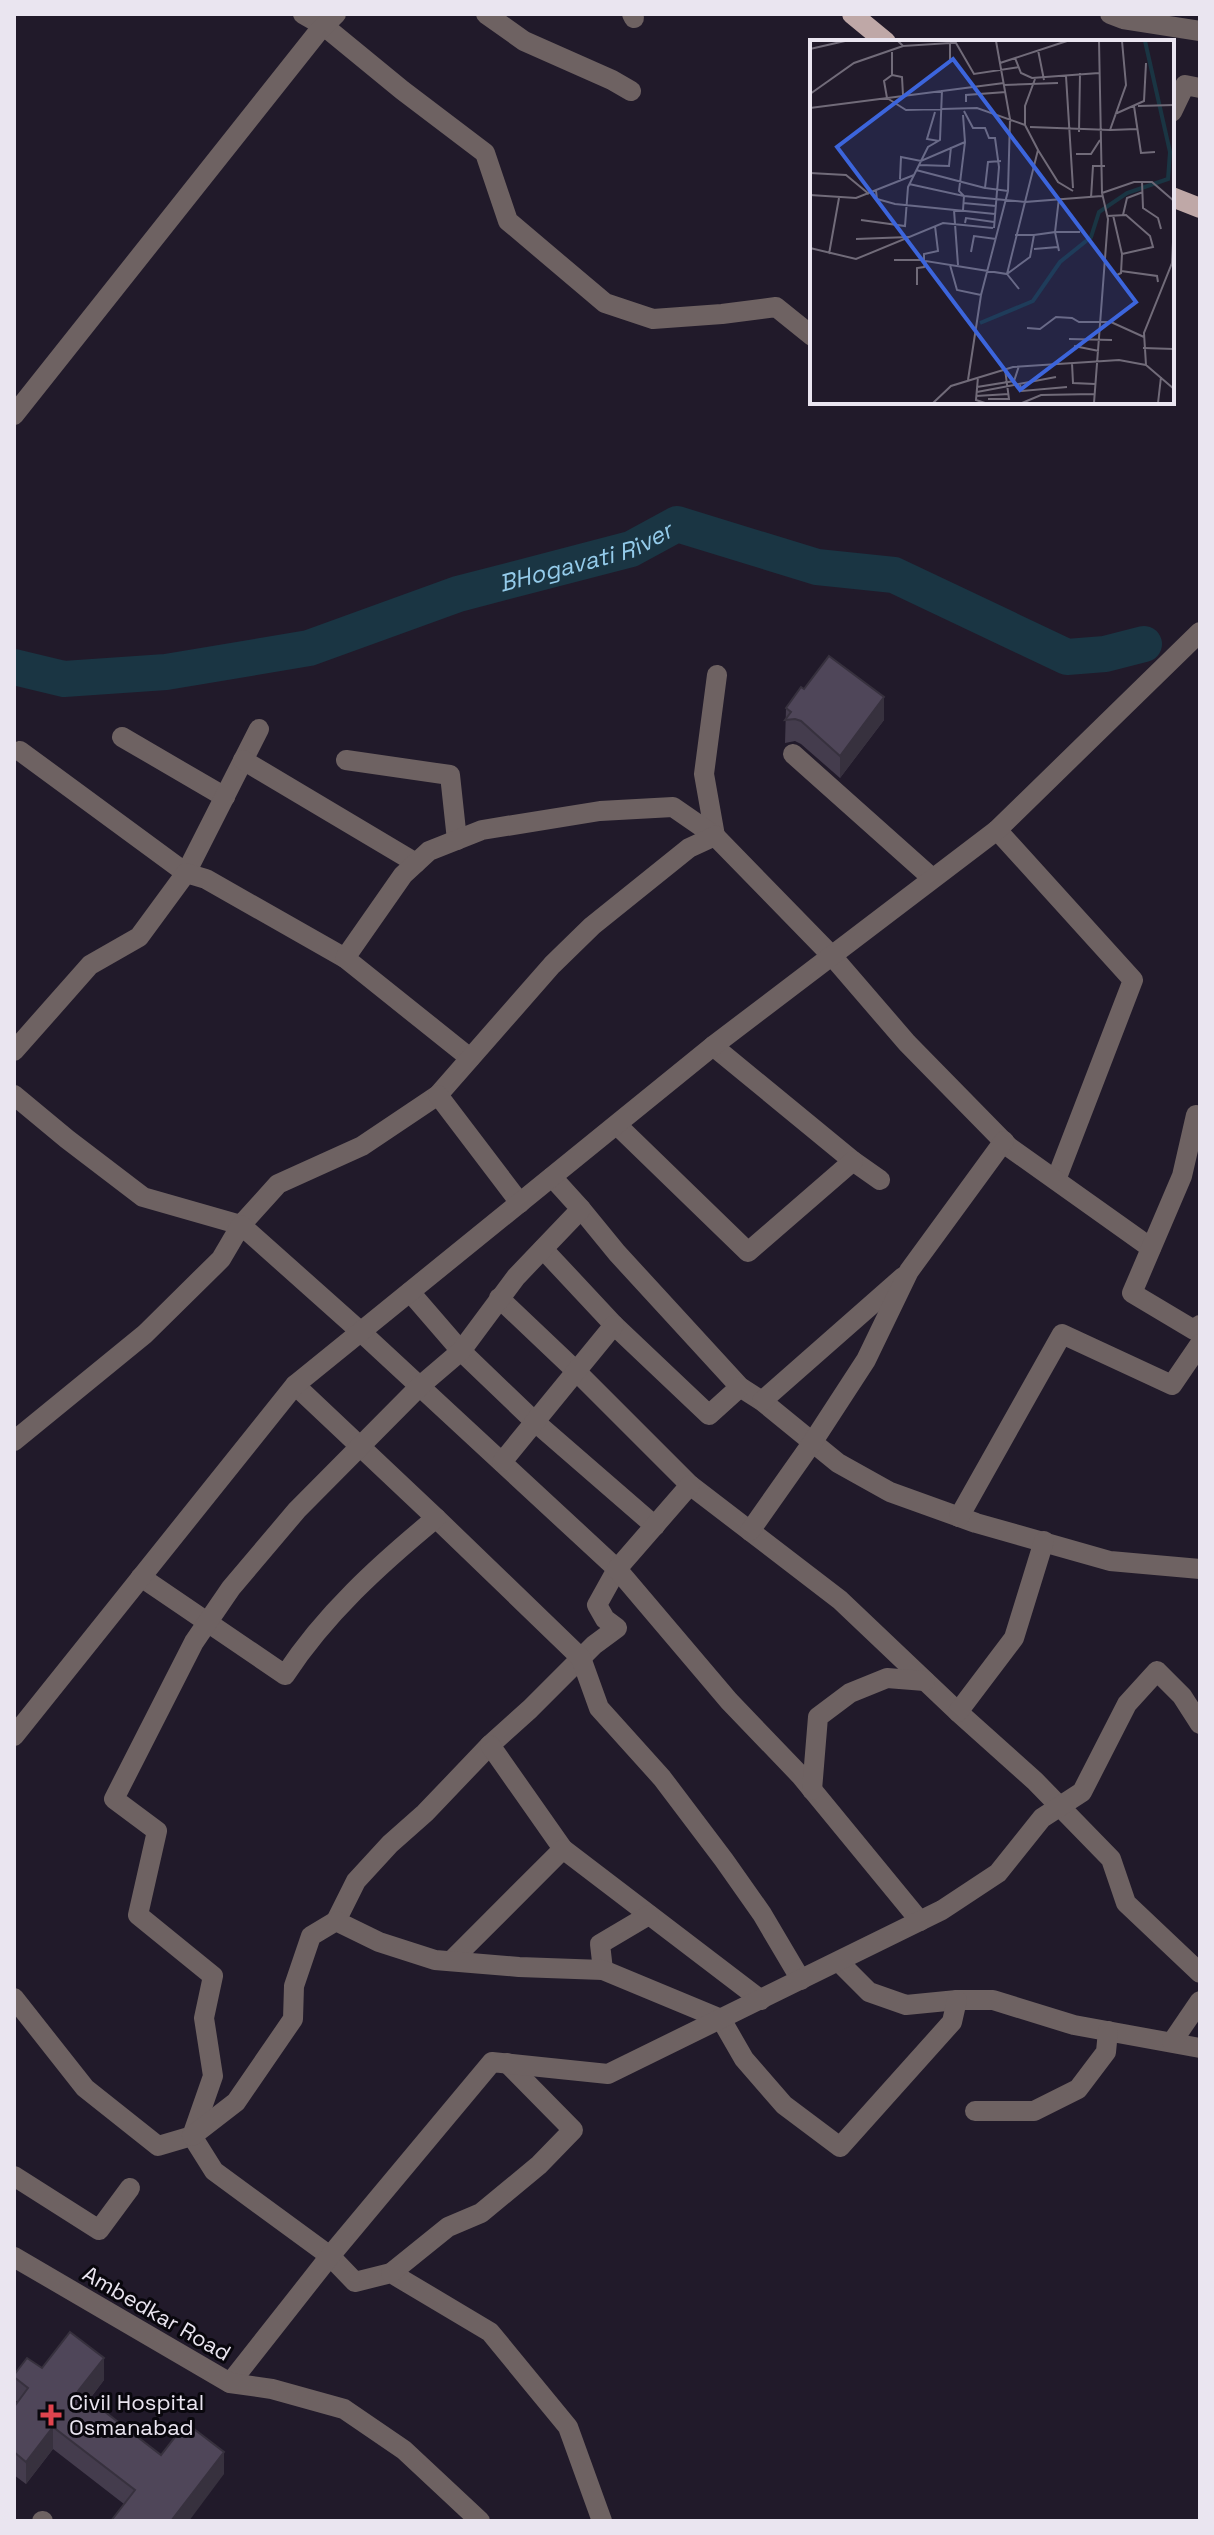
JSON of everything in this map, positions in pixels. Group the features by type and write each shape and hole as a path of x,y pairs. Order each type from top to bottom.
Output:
{"main road":[{"path":"852,14 884,40"},
{"path":"1174,198 1200,208"}],"street":[{"path":"303,14 330,20 402,90 485,153 508,221 605,303 653,319 776,307 810,334"},
{"path":"486,14 524,41 631,91"},
{"path":"1110,14 1123,19 1193,25"},
{"path":"14,415 330,20"},
{"path":"1174,108 1185,85 1200,88"},
{"path":"14,1736 295,1385 713,1046 997,830 1200,632"},
{"path":"715,836 704,774 717,675"},
{"path":"14,1051 90,965 139,937 186,873 259,729"},
{"path":"122,737 225,797"},
{"path":"20,751 186,873 206,879 345,958 470,1058"},
{"path":"793,754 932,878"},
{"path":"243,760 416,863"},
{"path":"346,760 450,775 457,840"},
{"path":"345,958 403,875 429,851 482,830 600,811 673,807 715,836 832,956 907,1043 1004,1141 1151,1248"},
{"path":"997,830 1133,980 1056,1180"},
{"path":"14,1441 145,1334 221,1259 241,1225 278,1184 362,1146 438,1095 552,965 592,926 689,848 715,836"},
{"path":"713,1046 880,1180"},
{"path":"14,1095 143,1197 241,1225 361,1332 617,1569 729,1701 812,1790 920,1921"},
{"path":"438,1095 520,1203"},
{"path":"1196,1115 1182,1176 1132,1293 1194,1330 1200,1325"},
{"path":"617,1125 748,1252 853,1161"},
{"path":"750,1531 866,1360 909,1271 1004,1141"},
{"path":"552,1177 740,1387 762,1401 838,1463 890,1492 959,1517 1110,1561 1196,1573"},
{"path":"192,2136 213,2076 204,2018 213,1976 138,1915 157,1831 114,1799 194,1642 231,1588 297,1510 420,1386 461,1351 499,1298 581,1209"},
{"path":"543,1249 614,1325 709,1415 740,1387"},
{"path":"762,1401 909,1271"},
{"path":"410,1292 461,1351 534,1421 655,1526"},
{"path":"499,1298 690,1485 840,1600 1035,1781 1111,1859 1126,1903 1200,1973"},
{"path":"502,1462 614,1325"},
{"path":"959,1517 1062,1334 1172,1385 1200,1344"},
{"path":"295,1385 581,1658 599,1708 662,1778 724,1860 762,1914 801,1980"},
{"path":"14,1998 20,2022 85,2088 158,2146 192,2136 236,2102 293,2019 294,1986 311,1936 336,1921 356,1881 490,1745 617,1628 605,1619 597,1605 617,1569 690,1485"},
{"path":"141,1577 285,1675 307,1642 359,1586 436,1518"},
{"path":"958,1712 1014,1638 1044,1541"},
{"path":"230,2383 330,2256 492,2062 608,2074 942,1910 998,1873 1042,1818 1082,1792 1127,1704 1157,1671 1182,1696 1200,1724"},
{"path":"812,1790 818,1717 850,1693 887,1678 925,1681"},
{"path":"490,1745 563,1849 761,2000"},
{"path":"451,1961 563,1849"},
{"path":"603,1970 600,1944 649,1915"},
{"path":"336,1921 379,1942 435,1960 603,1970 721,2019 744,2059 784,2105 840,2147 952,2022 957,2000"},
{"path":"839,1962 869,1992 906,2005 993,2000 1074,2025 1200,2048"},
{"path":"1172,2042 1200,2001"},
{"path":"975,2111 1034,2111 1078,2089 1106,2052 1108,2031"},
{"path":"192,2136 214,2171 330,2256 355,2282 391,2273 448,2227 481,2213 539,2165 573,2130 507,2063"},
{"path":"14,2176 99,2230 130,2188"},
{"name":"Ambedkar Road","path":"14,2257 230,2383 272,2389 344,2409 404,2450 480,2521"},
{"path":"391,2273 490,2332 568,2427 602,2521"}],"building":[{"path":"829,656 884,697 840,756 801,721 785,720 791,712 786,708"},
{"path":"70,2332 104,2358 78,2391 161,2455 186,2423 224,2452 171,2521 111,2521 135,2490 53,2427 26,2462 14,2452 14,2407 28,2388 14,2375 27,2358 42,2368"}],"waterway":[{"name":"BHogavati River","path":"14,667 64,679 166,672 309,648 458,594 631,549 677,524 817,567 894,575 1067,657 1105,654 1144,644"}],"place":[{"name":"Civil Hospital Osmanabad","path":"51,2415"}]}
